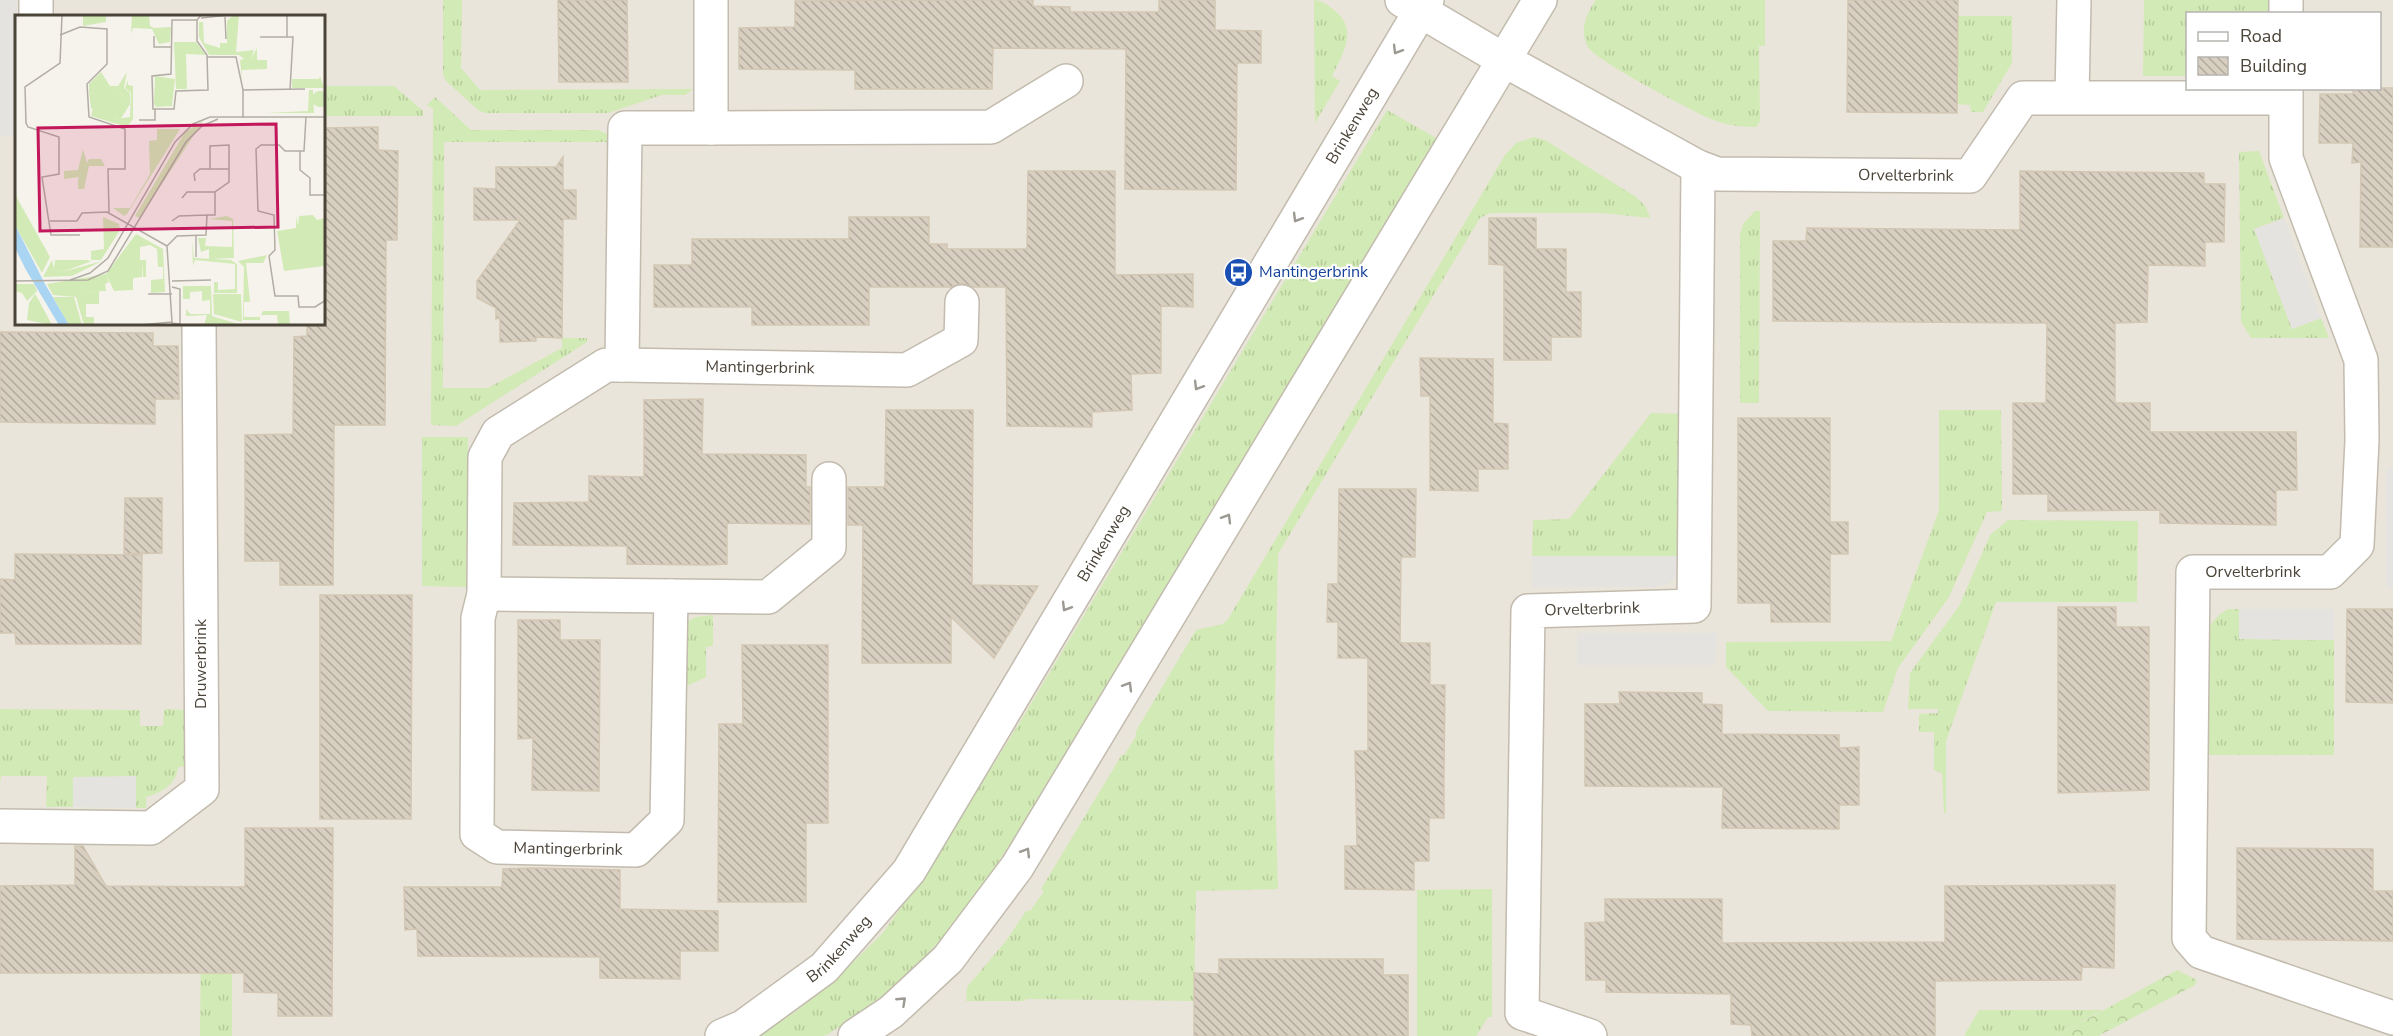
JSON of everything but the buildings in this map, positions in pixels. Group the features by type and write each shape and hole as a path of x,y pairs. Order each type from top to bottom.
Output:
{"street":[{"path":"711,0 711,128"},
{"path":"855,1036 891,1012 948,959 1017,867 1540,0"},
{"path":"2072,97 2074,0"},
{"name":"Orvelterbrink","path":"1416,4 1504,60 1698,167 1717,174 1970,176 2022,98 2285,93 2286,158 2361,360 2362,440 2357,545 2330,572 2193,572 2189,938 2201,952 2393,1018"},
{"name":"Brinkenweg","path":"722,1036 742,1027 824,968 909,871 1416,4"},
{"path":"622,365 625,128 991,127 1066,81"},
{"name":"Orvelterbrink","path":"1590,1036 1522,1013 1528,611 1694,606 1698,167"},
{"name":"Mantingerbrink","path":"671,596 667,820 636,850 497,847 477,834 478,618 484,594 485,457 498,433 606,365 907,370 961,340 962,302"},
{"name":"Druwerbrink","path":"0,826 151,828 202,789 199,326"},
{"path":"484,594 768,597 829,547 829,478"}],"shaded area":[{"path":"0,0 2393,0 2393,1036 0,1036"},
{"path":"0,0 17,0 15,136 0,136"},
{"path":"2284,218 2321,318 2292,329 2254,229"},
{"path":"2386,468 2393,468 2393,588 2386,588"},
{"path":"1532,556 1683,556 1674,579 1668,584 1655,587 1532,587"},
{"path":"2239,609 2334,609 2334,640 2239,639"},
{"path":"1577,633 1717,633 1715,665 1577,665"},
{"path":"136,776 136,808 73,807 73,777"}],"green space":[{"path":"443,0 462,0 461,68 480,90 693,89 685,95 662,95 608,113 485,113 478,110 446,81 443,75"},
{"path":"1314,0 1325,4 1342,18 1347,34 1344,51 1332,76 1340,81 1315,123"},
{"path":"1596,0 1765,0 1765,46 1759,46 1760,121 1756,127 1744,127 1711,119 1645,85 1595,54 1585,41 1584,29 1589,11"},
{"path":"2144,0 2273,0 2273,12 2186,12 2186,76 2143,76"},
{"path":"1936,16 2012,16 2012,63 1983,112 1971,112 1970,105 1957,104 1958,22"},
{"path":"326,86 394,86 423,111 423,116 326,116"},
{"path":"435,97 471,130 598,130 607,134 607,142 444,142 443,388 488,388 562,348 562,338 587,338 587,342 456,426 431,425 433,109 427,105"},
{"path":"1387,110 1436,138 1313,346 1007,849 961,917 914,969 865,1011 828,1034 823,1036 756,1036 795,1012 839,976 882,934 926,873 1020,722"},
{"path":"1534,137 1545,140 1636,197 1646,207 1650,218 1602,213 1490,213 1480,218 1278,554 1274,752 1278,889 1196,891 1194,1001 1026,999 1025,1001 966,1001 967,987 1044,891 1041,889 1121,756 1125,754 1136,736 1136,731 1196,630 1223,624 1228,619 1505,155 1516,143"},
{"path":"2259,151 2284,218 2255,229 2292,329 2321,318 2329,338 2251,338 2241,322 2239,152"},
{"path":"1755,211 1760,211 1759,403 1740,403 1740,235 1743,224"},
{"path":"1939,410 2001,410 2002,511 1987,512 1949,597 1898,668 1883,712 1768,711 1726,667 1726,642 1891,641 1939,510"},
{"path":"1651,413 1684,414 1683,556 1532,556 1533,520 1569,519"},
{"path":"422,437 468,437 466,587 422,586"},
{"path":"2008,520 2138,521 2137,602 1996,602 1946,741 1946,813 1944,813 1942,773 1934,770 1934,732 1919,732 1919,714 1938,713 1938,709 1908,709 1910,673 1959,606 1990,535"},
{"path":"2228,609 2239,609 2240,639 2334,640 2334,755 2203,755 2209,626"},
{"path":"713,615 713,646 706,647 706,677 689,685 683,685 686,622 696,617"},
{"path":"0,709 140,710 140,726 163,726 164,709 187,710 187,766 178,767 175,778 167,787 146,797 146,808 136,808 136,777 73,777 73,807 46,807 47,776 1,776 0,785"},
{"path":"1492,889 1492,1017 1488,1017 1476,1036 1417,1036 1417,890"},
{"path":"201,941 232,955 232,1036 200,1036"},
{"path":"2177,970 2197,980 2195,985 2098,1036 2056,1036"},
{"path":"1979,1010 2102,1010 2056,1036 1964,1036"}],"place":[{"name":"Mantingerbrink","path":"1238,272"}]}
